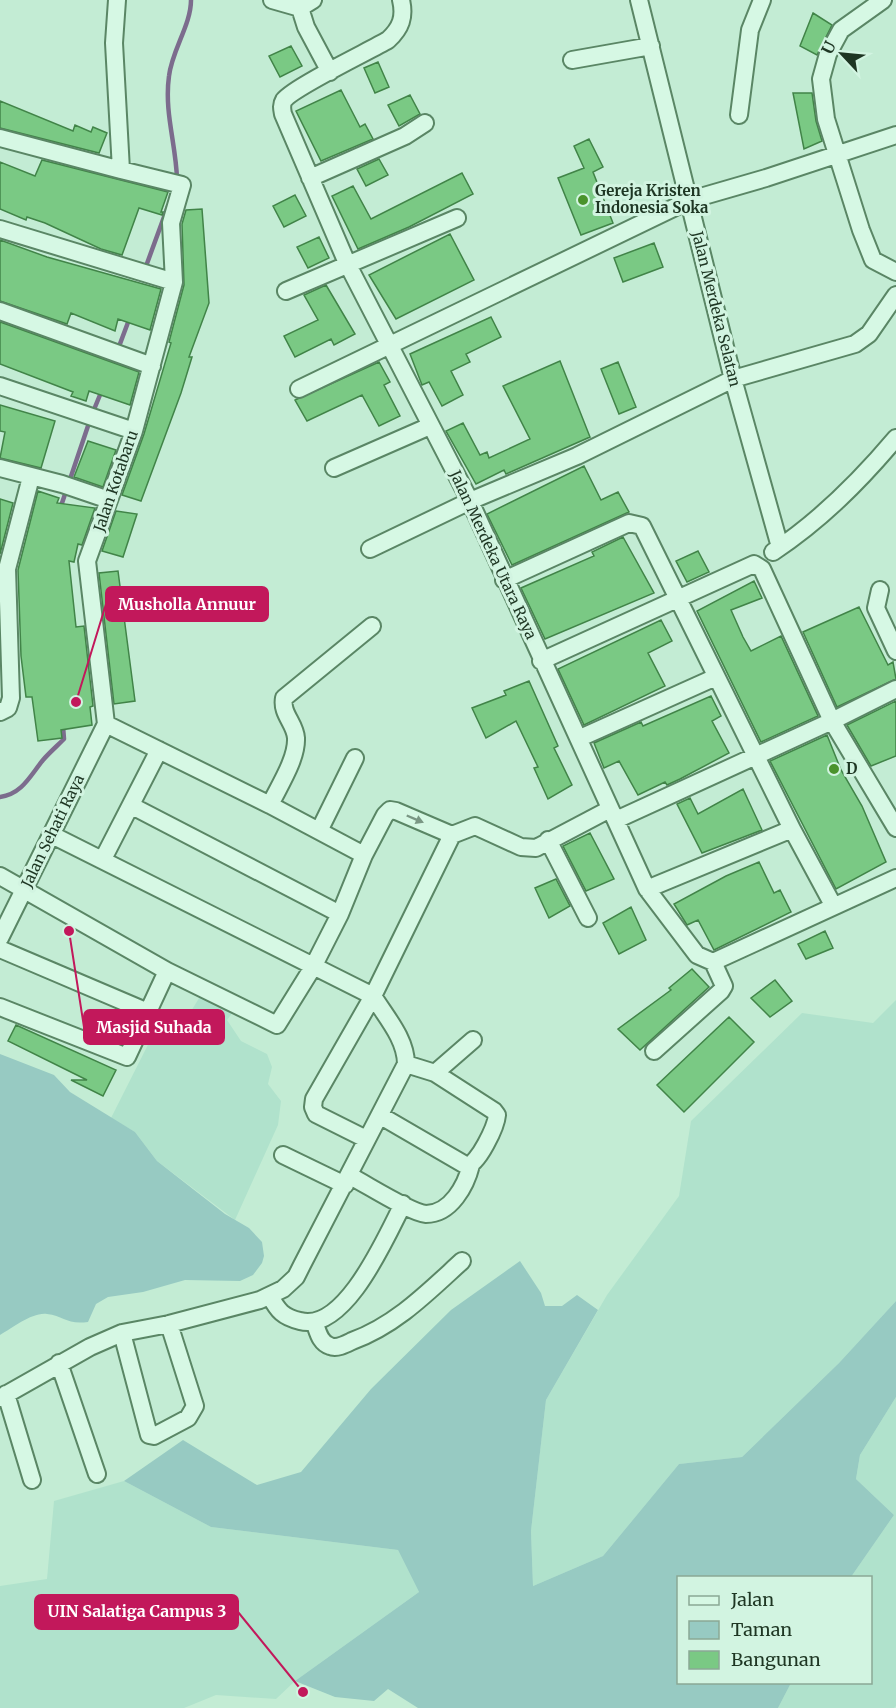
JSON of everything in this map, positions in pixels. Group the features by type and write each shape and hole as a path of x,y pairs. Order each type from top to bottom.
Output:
{"street":[{"path":"117,0 114,43 122,170"},
{"path":"272,0 306,4 306,27 330,72"},
{"name":"Jalan Merdeka Utara Raya","path":"401,0 403,11 398,31 388,40 303,86 284,99 282,105 310,178 347,263 470,501 504,580 580,738 647,889 697,955 713,962"},
{"name":"Jalan Merdeka Selatan","path":"639,0 733,380 768,555 762,569 832,721 894,824"},
{"path":"740,115 750,30 762,0"},
{"path":"883,0 841,30 825,61 821,79 823,99 837,153 861,230 873,260 896,272"},
{"path":"572,60 651,46"},
{"path":"310,178 405,136 425,123"},
{"path":"299,389 690,200 766,178 896,135"},
{"name":"Jalan Kotabaru","path":"0,138 182,185 171,223 174,282 134,430 86,569 106,724"},
{"path":"286,291 456,218"},
{"path":"0,229 174,282"},
{"path":"370,549 470,501 577,456 733,380 855,344 869,334 896,296"},
{"path":"0,311 152,366"},
{"path":"0,386 134,430"},
{"path":"334,468 430,426"},
{"path":"542,661 768,555 817,521 848,493 896,438"},
{"path":"0,468 110,500"},
{"path":"0,712 8,708 11,698 3,568 31,477"},
{"path":"504,580 633,522 642,526 676,599 832,904"},
{"path":"880,590 876,608 896,651"},
{"path":"270,805 296,741 294,728 284,710 284,698 372,626"},
{"path":"580,738 716,677"},
{"path":"366,1139 316,1114 313,1107 314,1099 373,996 452,835 474,826 526,848 536,848 548,840 832,721 896,689"},
{"path":"106,724 270,805 364,855"},
{"name":"Jalan Sehati Raya","path":"0,938 106,724"},
{"path":"103,859 159,750"},
{"path":"319,831 355,758"},
{"path":"132,806 340,914"},
{"path":"0,876 167,971 274,1025 280,1023 313,967 340,914 364,855 385,814 390,810 452,835"},
{"path":"647,889 792,829"},
{"path":"32,1480 3,1396 59,1363 122,1333 169,1324 270,1296 283,1289 296,1277 406,1064 406,1053 400,1040 373,996 52,835"},
{"path":"548,840 588,918"},
{"path":"654,1051 722,991 724,986 722,979 713,962 760,942 832,904 896,878"},
{"path":"0,949 148,1012"},
{"path":"0,1007 127,1057 167,971"},
{"path":"435,1073 474,1040"},
{"path":"284,1155 348,1180 421,1213 435,1212 458,1196 471,1165 487,1142 497,1115 435,1073 406,1064"},
{"path":"381,1116 464,1166 471,1165"},
{"path":"270,1296 277,1310 286,1318 315,1324 339,1308 357,1287 403,1204"},
{"path":"315,1324 322,1341 330,1346 337,1347 375,1333 417,1303 462,1262"},
{"path":"122,1333 149,1435 154,1436 188,1418 195,1406 169,1324"},
{"path":"59,1363 97,1474"}],"green space":[{"path":"201,995 233,1012 227,1020 241,1041 267,1054 272,1067 268,1084 281,1101 278,1125 235,1220 157,1161 135,1132 111,1118 164,1013 185,1021"},
{"path":"896,1000 896,1301 839,1363 742,1457 679,1464 603,1556 533,1586 531,1531 546,1400 607,1295 679,1196 691,1121 802,1013 873,1023"},
{"path":"0,1054 54,1075 70,1092 135,1132 157,1161 225,1214 249,1228 262,1242 264,1256 253,1275 240,1281 185,1280 143,1292 108,1297 96,1304 88,1322 75,1322 41,1314 29,1318 0,1335"},
{"path":"520,1261 541,1293 545,1306 562,1306 577,1295 598,1310 546,1400 531,1531 533,1586 603,1556 679,1464 742,1457 839,1363 896,1301 896,1397 860,1455 856,1479 894,1515 852,1576 677,1576 677,1684 790,1684 778,1708 418,1708 388,1689 374,1701 335,1697 295,1681 419,1592 398,1550 211,1527 124,1481 183,1440 257,1485 301,1472 371,1389 451,1310"},
{"path":"896,1397 896,1706 894,1708 778,1708 790,1684 872,1684 872,1576 852,1576 894,1515 856,1479 860,1455"},
{"path":"124,1481 211,1527 398,1550 419,1592 295,1681 276,1699 216,1695 184,1708 0,1708 0,1586 47,1579 54,1501"}],"building":[{"path":"813,13 832,25 817,55 800,46"},
{"path":"291,46 302,66 280,77 269,56"},
{"path":"378,62 389,87 375,93 364,68"},
{"path":"341,90 360,127 365,124 373,139 321,161 296,111"},
{"path":"793,93 812,93 822,141 804,149"},
{"path":"410,95 420,114 399,126 388,105"},
{"path":"0,101 73,131 75,125 91,132 93,127 107,133 99,153 0,128"},
{"path":"589,139 603,167 593,172 613,223 581,235 558,178 584,168 574,146"},
{"path":"379,159 388,175 366,186 357,169"},
{"path":"42,160 168,192 162,215 139,208 122,255 101,249 45,223 27,217 26,220 0,209 0,162 35,176"},
{"path":"462,173 473,194 409,227 358,249 332,196 353,186 371,219"},
{"path":"295,195 306,216 284,227 273,206"},
{"path":"202,209 209,303 189,357 192,357 181,393 141,501 122,495 144,434 171,343 169,342 184,285 182,224 186,210"},
{"path":"450,234 474,280 396,319 369,275"},
{"path":"319,237 329,258 308,268 297,247"},
{"path":"0,240 47,257 161,289 150,330 118,319 115,331 71,313 67,324 0,301"},
{"path":"654,243 663,267 623,282 614,258"},
{"path":"326,285 355,334 334,345 331,339 295,357 284,336 318,320 304,295"},
{"path":"491,317 501,337 466,354 470,362 451,371 463,395 442,406 429,382 422,385 410,354"},
{"path":"0,322 139,372 130,405 89,391 86,401 71,396 73,392 0,364"},
{"path":"560,361 590,437 506,474 504,470 476,484 446,431 463,423 480,455 487,452 489,458 530,439 503,386"},
{"path":"379,362 390,382 384,385 400,416 379,426 362,395 307,421 295,400"},
{"path":"618,362 636,407 619,414 601,369"},
{"path":"0,405 55,421 41,468 0,458 5,432 0,431"},
{"path":"88,441 116,450 103,487 74,477"},
{"path":"584,466 601,500 618,492 629,512 512,565 487,514"},
{"path":"38,491 59,498 57,503 95,508 82,545 78,544 74,562 69,561 76,627 84,626 93,706 90,707 92,725 61,730 62,738 38,741 32,697 26,697 21,656 18,570"},
{"path":"0,499 13,503 0,554"},
{"path":"116,511 137,514 123,557 102,551"},
{"path":"623,537 654,593 545,639 521,588 594,556 592,552"},
{"path":"698,551 709,572 687,582 676,561"},
{"path":"118,571 135,701 114,704 99,573"},
{"path":"754,581 762,598 731,610 743,637 751,651 781,636 818,716 761,742 697,611"},
{"path":"859,607 888,665 893,662 896,679 837,707 803,632"},
{"path":"661,620 672,641 648,653 665,686 584,725 558,669"},
{"path":"529,681 558,746 554,748 572,785 548,799 534,768 538,767 516,721 486,738 472,708 506,695 504,691"},
{"path":"711,696 721,716 712,721 729,753 667,785 665,782 638,795 619,761 604,768 594,743 641,722 643,726"},
{"path":"896,701 896,756 871,766 847,725"},
{"path":"827,735 841,770 862,806 886,862 836,889 770,761"},
{"path":"743,789 762,830 702,853 677,804 690,798 698,814"},
{"path":"590,833 614,879 586,891 563,846"},
{"path":"759,862 774,893 780,890 791,912 714,950 698,920 687,925 674,904 726,876"},
{"path":"556,879 570,906 549,918 535,888"},
{"path":"631,907 646,940 619,954 603,923"},
{"path":"825,931 833,948 806,959 798,944"},
{"path":"692,969 709,987 640,1050 618,1029 671,990 669,988"},
{"path":"775,980 792,1001 770,1017 751,998"},
{"path":"729,1017 754,1042 684,1112 657,1085"},
{"path":"16,1025 116,1070 103,1096 71,1080 87,1080 8,1041"}],"waterway":[{"path":"177,179 169,115 169,76 188,19 191,0"},
{"path":"145,269 168,206"},
{"path":"111,368 130,317"},
{"path":"93,412 102,390"},
{"path":"60,509 90,420"},
{"path":"0,797 14,792 25,783 64,739 63,726"}],"place":[{"name":"Gereja Kristen Indonesia Soka","path":"583,200"},
{"name":"Musholla Annuur","path":"76,702"},
{"name":"D","path":"834,769"},
{"name":"Masjid Suhada","path":"69,931"},
{"name":"UIN Salatiga Campus 3","path":"303,1692"}]}
